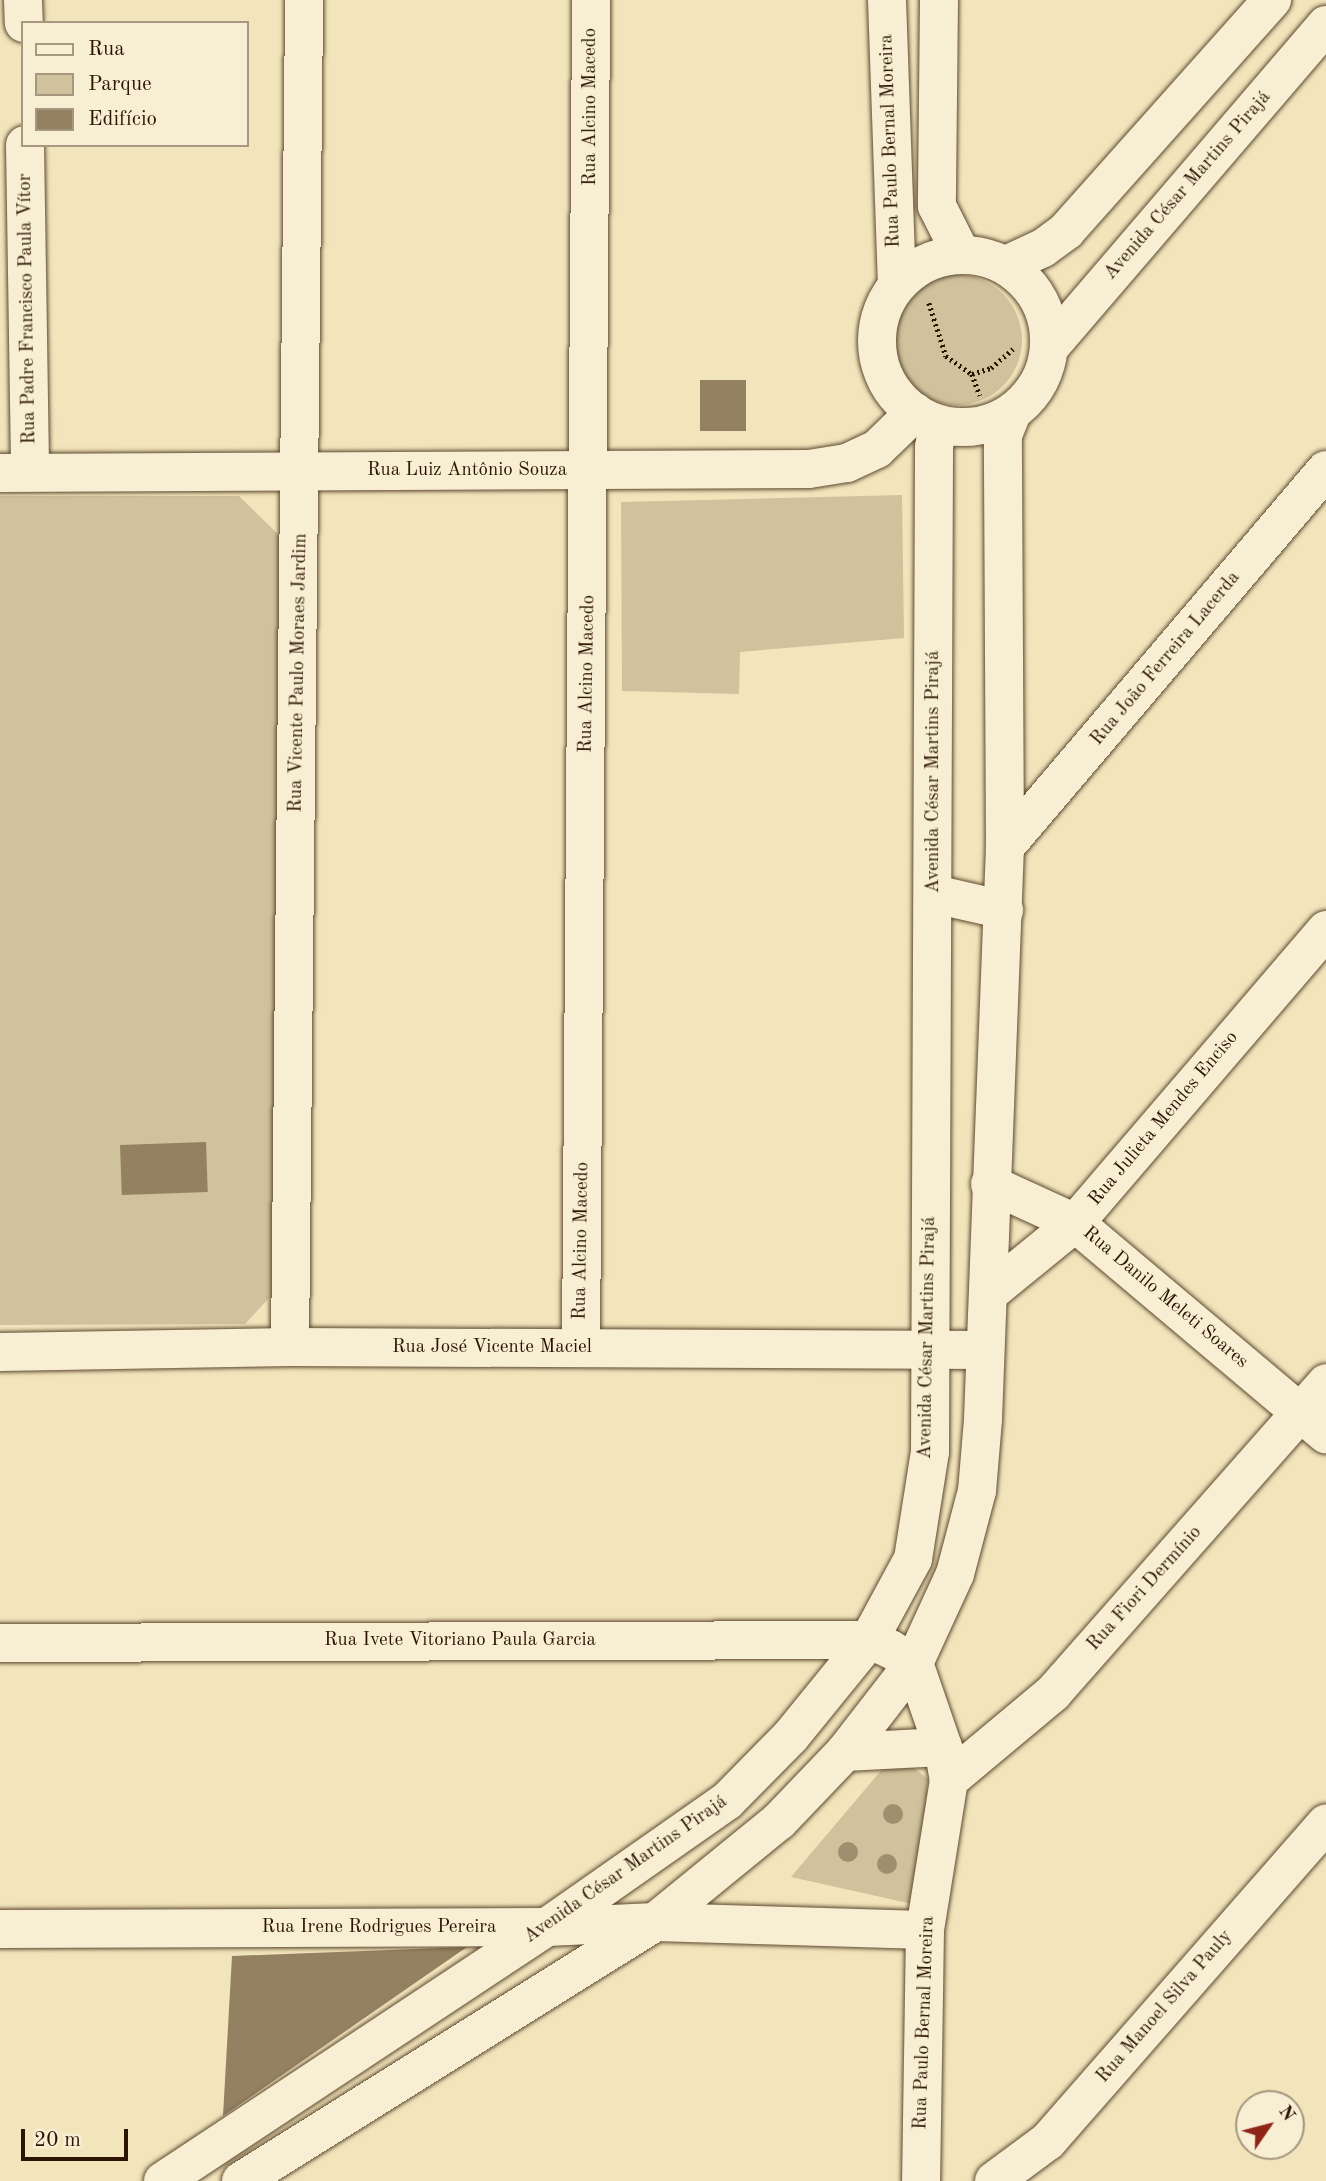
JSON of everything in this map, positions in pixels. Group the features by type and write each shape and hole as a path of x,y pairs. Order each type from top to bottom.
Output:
{"street":[{"path":"23,0 24,21"},
{"name":"Rua Vicente Paulo Moraes Jardim","path":"290,1347 304,0"},
{"name":"Rua Alcino Macedo","path":"581,1348 590,471 591,0"},
{"name":"Rua Paulo Bernal Moreira","path":"887,0 907,275"},
{"path":"939,0 937,206 961,254"},
{"path":"1006,265 1043,248 1066,231 1272,0"},
{"name":"Avenida César Martins Pirajá","path":"1050,347 1326,25"},
{"name":"Rua Padre Francisco Paula Vítor","path":"15,473 26,147"},
{"path":"961,254 1006,265 1038,297 1050,347 1044,373 1032,395 1000,418 963,428 926,418 896,396 877,351 878,327 907,275 961,254"},
{"name":"Rua Luiz Antônio Souza","path":"15,473 742,471 847,463 877,449 926,418"},
{"name":"Avenida César Martins Pirajá","path":"163,2181 547,1927 727,1801 791,1736 869,1640 913,1559 930,1451 928,1349 934,894 934,447 926,418"},
{"path":"241,2181 654,1922 779,1821 845,1752 914,1662 955,1574 977,1491 988,1294 989,1184 1004,910 1006,847 1003,447 1000,418"},
{"name":"Rua João Ferreira Lacerda","path":"1006,847 1326,470"},
{"path":"934,894 1004,910"},
{"name":"Rua Julieta Mendes Enciso","path":"988,1294 1075,1223 1326,930"},
{"name":"Rua Danilo Meleti Soares","path":"989,1184 1075,1223 1314,1423"},
{"name":"Rua José Vicente Maciel","path":"0,1352 290,1347 984,1350"},
{"name":"Rua Fiori Dermínio","path":"946,1763 1053,1693 1314,1423 1326,1383"},
{"name":"Rua Ivete Vitoriano Paula Garcia","path":"0,1643 869,1640 914,1662"},
{"name":"Rua Paulo Bernal Moreira","path":"914,1662 946,1763 925,1930 921,2181"},
{"path":"845,1752 946,1763"},
{"name":"Rua Manoel Silva Pauly","path":"994,2181 1048,2141 1326,1823"},
{"name":"Rua Irene Rodrigues Pereira","path":"0,1929 547,1927 654,1922 925,1930"}],"path":[{"path":"907,275 946,356 972,374 1000,418"}],"green space":[{"path":"957,275 982,280 1003,294 1017,315 1022,340 1017,365 1003,386 982,400 957,405 932,400 911,386 897,365 892,340 897,315 911,294 932,280"},
{"path":"902,495 904,638 740,652 739,694 622,691 621,502"},
{"path":"0,496 239,496 287,543 283,1283 245,1324 0,1325"},
{"path":"895,1754 928,1779 917,1905 791,1877"}],"building":[{"path":"700,380 746,380 746,431 700,431"},
{"path":"206,1142 208,1192 122,1195 120,1145"},
{"path":"467,1947 223,2116 232,1956"}]}
